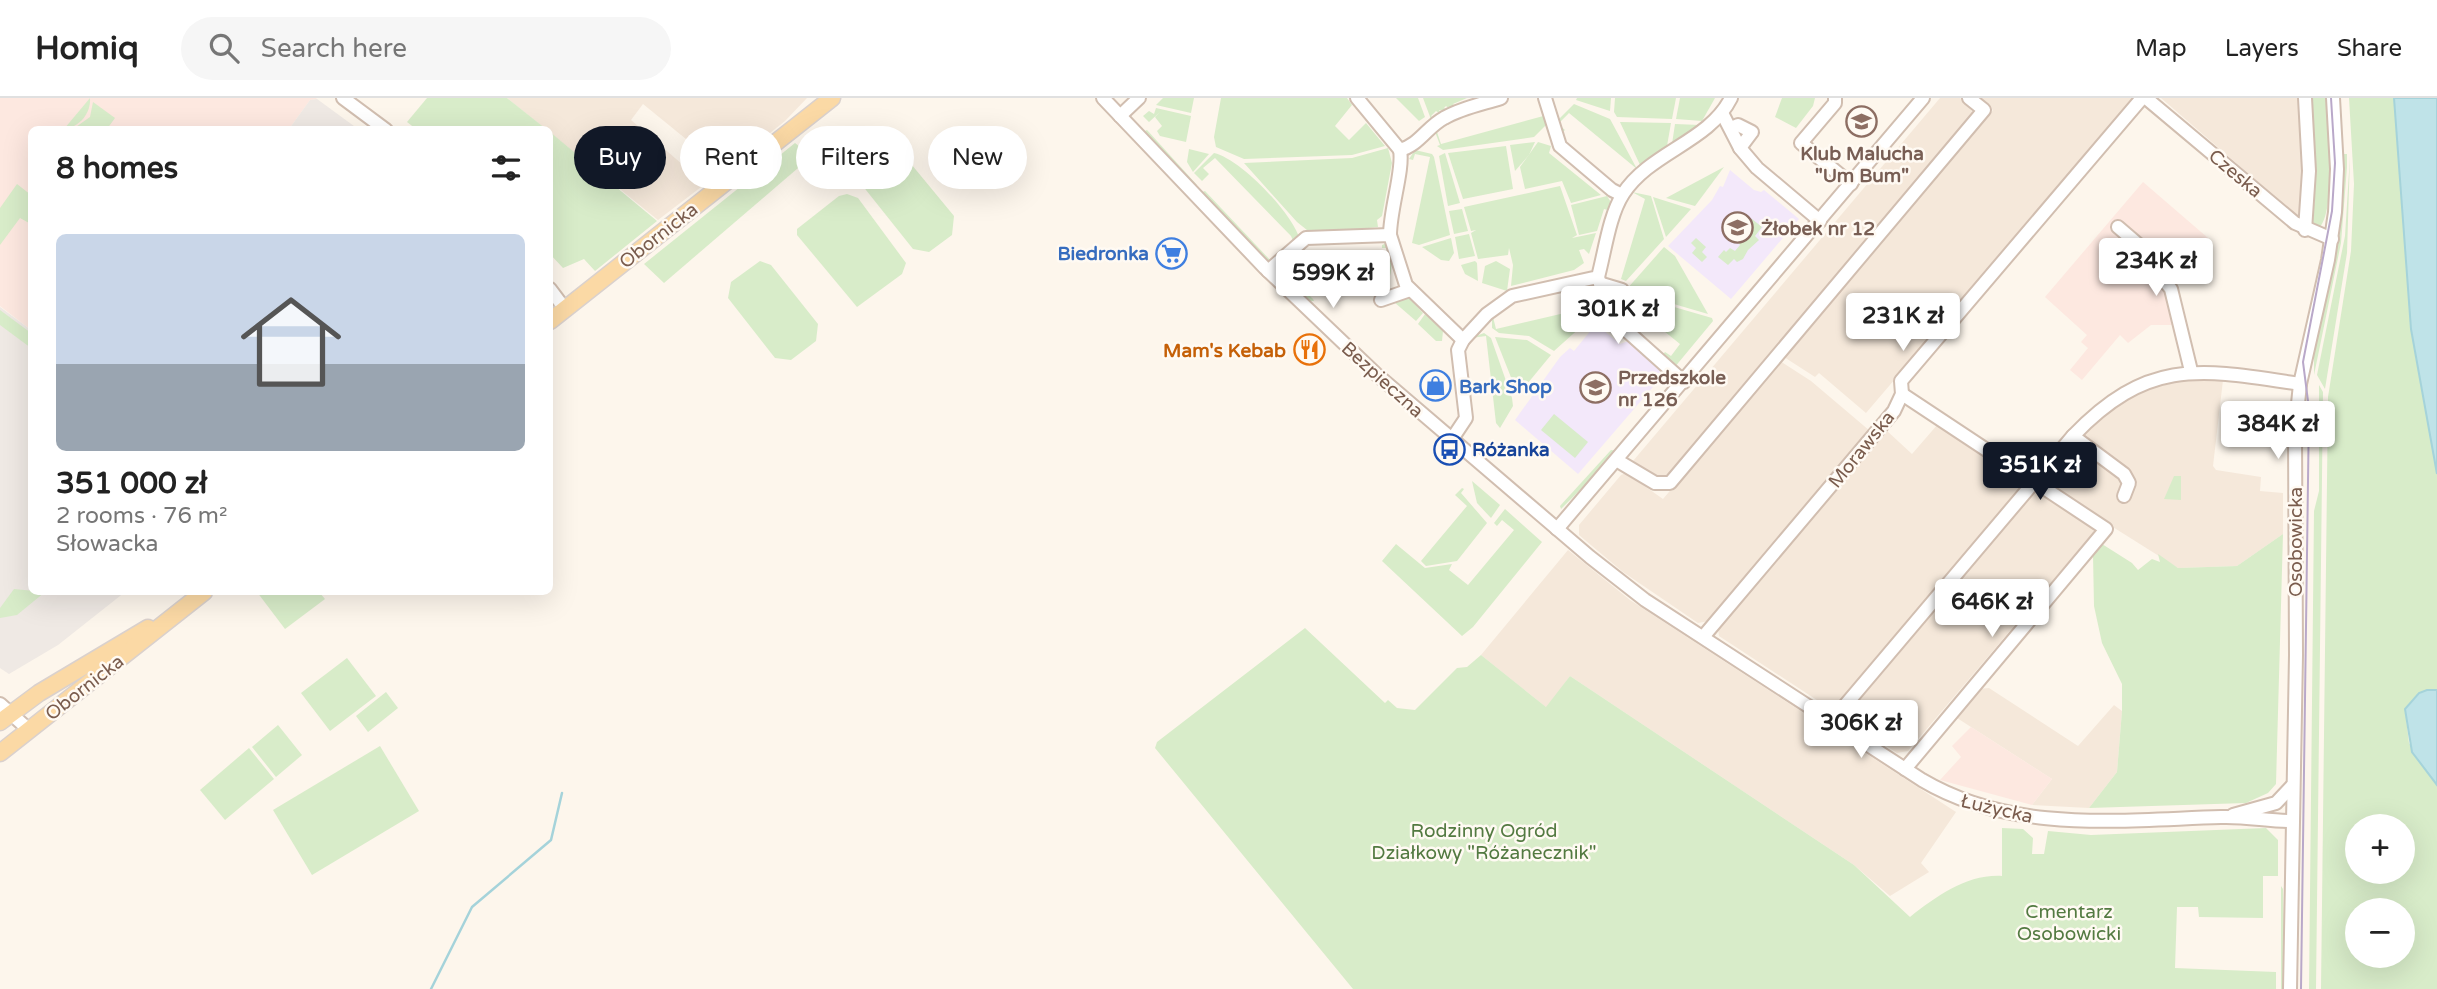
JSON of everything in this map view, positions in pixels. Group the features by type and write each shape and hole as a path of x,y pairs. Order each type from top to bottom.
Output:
{"main road":[{"name":"Obornicka","path":"553,319 832,98"},
{"name":"Obornicka","path":"0,753 200,595"},
{"name":"Obornicka","path":"4,713 125,639 166,620"}],"street":[{"path":"343,98 381,126"},
{"name":"Bezpieczna","path":"1103,98 1268,271 1394,390 1557,529"},
{"path":"1120,116 1139,98"},
{"path":"1357,98 1400,150 1402,162 1393,195 1390,235 1403,280 1463,340"},
{"path":"1400,150 1411,147 1430,128 1450,115 1501,98"},
{"path":"1545,98 1560,146 1612,191 1622,195"},
{"path":"1684,382 1618,323 1607,309 1600,280 1622,195 1658,158 1709,126 1723,113 1731,98"},
{"path":"1835,98 1835,103 1801,143 1851,184"},
{"path":"1557,529 1618,461 1923,98"},
{"path":"1618,461 1655,483 1670,483 1984,110 1969,98"},
{"name":"Czeska","path":"2144,98 2305,230 2332,239"},
{"name":"Morawska","path":"1703,637 1894,411 1902,394 1900,381 2144,98"},
{"path":"2305,98 2309,171 2305,230"},
{"name":"Osobowicka","path":"2290,989 2296,655 2295,433 2300,384 2332,239 2337,169 2333,98"},
{"path":"1723,113 1740,148 1757,168 1820,221"},
{"path":"2118,227 2161,264 2161,277 2171,289 2191,371"},
{"path":"1268,271 1306,238 1390,235"},
{"path":"1452,439 1466,418 1458,350 1463,340 1487,314 1512,296 1600,280 1622,290"},
{"path":"1381,300 1410,289"},
{"path":"553,293 565,309"},
{"path":"1831,722 2073,436 2099,409 2133,388 2159,378 2191,371 2219,372 2300,384"},
{"path":"1902,394 2106,529 1905,769"},
{"path":"2073,436 2124,474 2129,484 2124,496"},
{"name":"Łużycka","path":"1557,529 1645,600 1953,798 2011,814 2098,820 2226,817 2291,821"},
{"path":"4,713 28,729"},
{"path":"2291,821 2276,803 2292,786"},
{"name":"Łużycka","path":"2226,817 2276,803"}],"shaded area":[{"path":"0,98 317,99 310,100 291,126 28,126 28,328 0,306"},
{"path":"507,98 807,98 779,126 680,126 680,134 643,104 631,120 638,126 574,126 574,152 553,135 553,126 542,126"},
{"path":"1940,98 1960,98 1972,111 1970,119 1672,472 1663,477 1654,475 1633,461"},
{"path":"1980,98 2135,98 1866,413 1819,373 1815,377 1784,357 1993,110"},
{"path":"2161,98 2300,98 2303,216 2296,215"},
{"path":"317,99 354,126 291,126 310,100"},
{"path":"666,150 680,162 680,189 698,189 658,220 620,189 666,189"},
{"name":"Żłobek nr 12","path":"1730,170 1754,190 1764,190 1799,219 1731,299 1668,246 1712,200 1720,186 1723,187"},
{"path":"2143,182 2208,238 2165,288 2175,319 2173,325 2151,325 2128,343 2120,335 2082,380 2070,370 2088,348 2081,342 2087,335 2045,297"},
{"path":"0,307 28,328 28,595 121,595 58,645 9,674 0,668"},
{"name":"Przedszkole nr 126","path":"1596,324 1620,344 1628,341 1665,373 1578,474 1515,420 1560,357 1570,348 1574,351"},
{"path":"1780,361 1811,381 1870,431 1709,621 1698,623 1623,572 1579,535 1579,525 1621,475 1626,473 1663,499"},
{"path":"2188,379 2223,380 2213,466 2216,470 2261,477 2260,491 2283,493 2283,534 2237,566 2178,568 2043,483 2082,437 2117,405 2150,389"},
{"path":"1938,424 2021,478 2022,485 1836,705 1826,706 1719,636 1718,628 1886,430 1912,454"},
{"path":"2038,488 2094,526 2093,533 1908,751 1897,753 1850,722 1849,713"},
{"path":"1568,550 1630,600 1956,812 1921,863 1929,872 1890,896 1854,865 1570,676 1547,708 1481,655"},
{"path":"1989,688 2078,746 2114,705 2122,711 2117,772 2089,808 2032,805 2052,779 1957,718 1978,689"},
{"path":"1971,727 2052,779 2032,805 1940,780 1961,757 1952,746"}],"green space":[{"path":"90,98 89,109 83,118 73,126 67,126"},
{"path":"427,98 507,98 542,126 412,126 407,122"},
{"path":"1163,98 1194,98 1191,113 1156,105"},
{"path":"1221,98 1347,98 1352,105 1335,126 1349,140 1366,123 1385,146 1352,155 1244,159 1216,147 1214,137"},
{"path":"1396,98 1418,98 1425,117 1419,121"},
{"path":"1423,98 1467,98 1453,104 1457,109 1452,111 1446,106 1444,108 1450,112 1439,110 1442,115 1436,111 1431,116 1435,120 1432,122"},
{"path":"1611,98 1610,111 1576,100"},
{"path":"1615,98 1676,98 1672,119 1617,117 1614,112"},
{"path":"1680,98 1715,98 1702,121 1676,119"},
{"path":"1782,98 1815,98 1813,106 1796,128 1775,117"},
{"path":"2312,98 2327,98 2330,146 2328,206 2318,229 2312,220 2315,198"},
{"path":"2349,98 2394,98 2411,329 2437,474 2437,690 2427,690 2405,709 2409,743 2437,785 2437,989 2321,989 2328,397 2351,251 2354,184"},
{"path":"93,102 115,118 109,126 77,126 90,117"},
{"path":"1574,104 1610,119 1637,169 1569,113 1558,124 1565,130 1560,134 1555,123"},
{"path":"1156,108 1191,116 1186,142 1160,136 1157,131 1162,126 1155,117 1160,112 1149,122 1143,116 1149,111 1154,114"},
{"path":"1547,115 1549,122 1534,137 1443,150 1437,146 1440,145 1434,129 1443,123 1443,127 1436,129 1441,144"},
{"path":"1620,122 1671,123 1667,146 1641,167"},
{"path":"1675,124 1700,125 1701,125 1672,144"},
{"path":"1147,130 1197,185 1195,188 1143,132"},
{"path":"553,134 574,152 574,189 619,189 657,221 595,271 584,259 563,268 553,257"},
{"path":"1535,142 1529,155 1515,171 1510,145"},
{"path":"1538,142 1551,146 1549,153 1601,195 1571,203 1562,181 1525,189 1520,167"},
{"path":"796,144 796,170 782,182 782,153"},
{"path":"1506,146 1513,189 1463,199 1448,153"},
{"path":"1388,148 1392,163 1382,216 1377,220 1378,227 1312,234 1297,222 1244,163 1352,158"},
{"path":"1189,149 1209,154 1193,172 1187,162"},
{"path":"1415,150 1432,154 1434,157 1450,235 1419,245 1412,243 1430,157 1415,154 1413,160 1409,159"},
{"path":"1214,153 1238,165 1265,189 1287,216 1300,240 1294,243 1291,236 1215,158 1203,168 1209,174 1202,181 1194,173"},
{"path":"1445,153 1460,203 1448,206 1439,156"},
{"path":"2344,154 2347,154 2347,167 2341,243 2314,375 2314,353 2338,240"},
{"path":"2350,156 2347,253 2325,389 2317,375 2345,236"},
{"path":"1724,167 1695,206 1666,198"},
{"path":"914,168 928,184 928,189 932,189 954,216 952,235 929,252 913,249 865,189 914,189"},
{"path":"17,184 28,193 28,222 20,218 0,245 0,208"},
{"path":"1560,186 1577,235 1572,238 1596,233 1589,254 1584,249 1579,250 1584,263 1574,270 1511,286 1513,265 1509,248 1508,255 1478,259 1471,233 1476,230 1471,231 1464,207"},
{"path":"738,189 774,189 664,283 644,264"},
{"path":"1205,191 1271,261 1266,261 1200,193"},
{"path":"1632,192 1651,196 1664,239 1626,281 1621,279 1645,199"},
{"path":"847,194 858,198 906,263 902,274 857,307 797,235 797,229 839,196"},
{"path":"1607,196 1612,204 1611,211 1604,209 1597,231 1579,235 1571,205"},
{"path":"1653,197 1691,209 1666,237"},
{"path":"1462,209 1468,231 1454,234 1449,211"},
{"path":"1752,219 1762,227 1755,236 1759,240 1743,259 1737,262 1734,259 1728,265 1718,257 1724,250 1726,252 1730,248 1735,251 1740,245 1735,239 1746,230"},
{"path":"1469,234 1475,256 1459,259 1455,237"},
{"path":"1451,238 1454,253 1449,261 1441,260 1422,247"},
{"path":"1696,238 1706,247 1702,252 1707,257 1702,262 1692,253 1696,248 1691,243"},
{"path":"1664,247 1675,256 1708,314 1626,290"},
{"path":"1389,249 1390,276 1378,293 1316,294 1294,273 1297,267 1313,264 1388,264"},
{"path":"760,261 771,265 818,324 816,341 791,360 775,358 728,298 731,282"},
{"path":"1475,261 1478,281 1465,274 1461,265"},
{"path":"1496,261 1510,269 1507,291 1482,283 1485,266"},
{"path":"1278,266 1314,301 1308,301 1276,272"},
{"path":"1596,289 1601,309 1554,351 1529,336 1499,333 1492,328 1492,313 1496,329 1599,305"},
{"path":"1626,293 1712,318 1713,321 1674,368 1661,357 1665,352 1671,356 1680,344 1622,297 1612,308 1611,306"},
{"path":"1401,298 1410,299 1423,313 1416,321 1394,302"},
{"path":"0,310 28,331 28,346 0,325"},
{"path":"1425,314 1443,331 1442,341 1436,341 1418,324"},
{"path":"1484,333 1491,338 1512,398 1513,406 1500,428 1496,423 1486,336 1471,338"},
{"path":"1495,337 1527,340 1551,355 1518,395"},
{"path":"2319,385 2323,392 2316,989 2309,989 2314,511 2319,491"},
{"path":"1554,414 1588,442 1575,458 1541,430"},
{"path":"1611,450 1619,451 1561,509 1560,506"},
{"path":"2174,476 2181,476 2181,500 2164,499"},
{"path":"1472,481 1500,505 1491,518 1477,503"},
{"path":"1464,489 1461,493 1487,523 1457,561 1426,566 1421,561 1467,506 1455,495"},
{"path":"1505,509 1542,542 1473,627 1462,636 1382,561 1396,544 1425,568 1452,564 1449,570 1468,585 1514,530 1502,520 1497,526 1494,523"},
{"path":"2283,534 2276,784 2268,793 2246,803 2089,808 2117,772 2122,711 2122,684 2102,643 2094,606 2093,555 2102,544 2132,563 2138,570 2152,559 2160,562 2158,554 2178,568 2237,566"},
{"path":"14,589 28,590 28,595 41,595 17,615 0,618 0,608"},
{"path":"259,595 322,595 325,599 285,629"},
{"name":"Rodzinny Ogród Działkowy \"Różanecznik\"","path":"1305,628 1385,703 1388,700 1397,708 1415,710 1457,668 1467,667 1481,655 1546,707 1570,676 1854,865 1910,917 1953,888 1989,876 2002,876 2002,828 2023,829 2033,838 2032,854 2044,854 2048,831 2091,835 2266,828 2278,840 2278,876 2263,876 2263,918 2199,917 2198,907 2177,907 2175,968 2276,972 2276,989 1353,989 1155,748 1157,742"},
{"path":"347,658 376,696 330,731 301,693"},
{"path":"386,692 398,708 368,732 356,716"},
{"path":"278,725 302,755 276,777 252,747"},
{"path":"380,746 419,811 312,875 273,810"},
{"path":"249,748 274,779 225,820 200,790"},
{"path":"2281,886 2283,889 2285,989 2281,989"}],"water":[{"path":"2394,98 2437,98 2437,474 2411,329"},
{"path":"2437,690 2437,785 2412,752 2405,709 2419,693"}],"waterway":[{"path":"431,989 472,907 551,840 562,793"}],"tram line":[{"path":"2301,989 2309,409 2303,362 2332,211 2335,163 2331,98"}],"place":[{"name":"Klub Malucha \"Um Bum\"","path":"1862,122"},
{"name":"Żłobek nr 12","path":"1738,228"},
{"name":"Biedronka","path":"1172,253"},
{"name":"Mam's Kebab","path":"1309,350"},
{"name":"Bark Shop","path":"1436,386"},
{"name":"Przedszkole nr 126","path":"1595,388"},
{"name":"Różanka","path":"1449,449"}],"park label":[{"name":"Cmentarz Osobowicki","path":"2069,922"}]}
